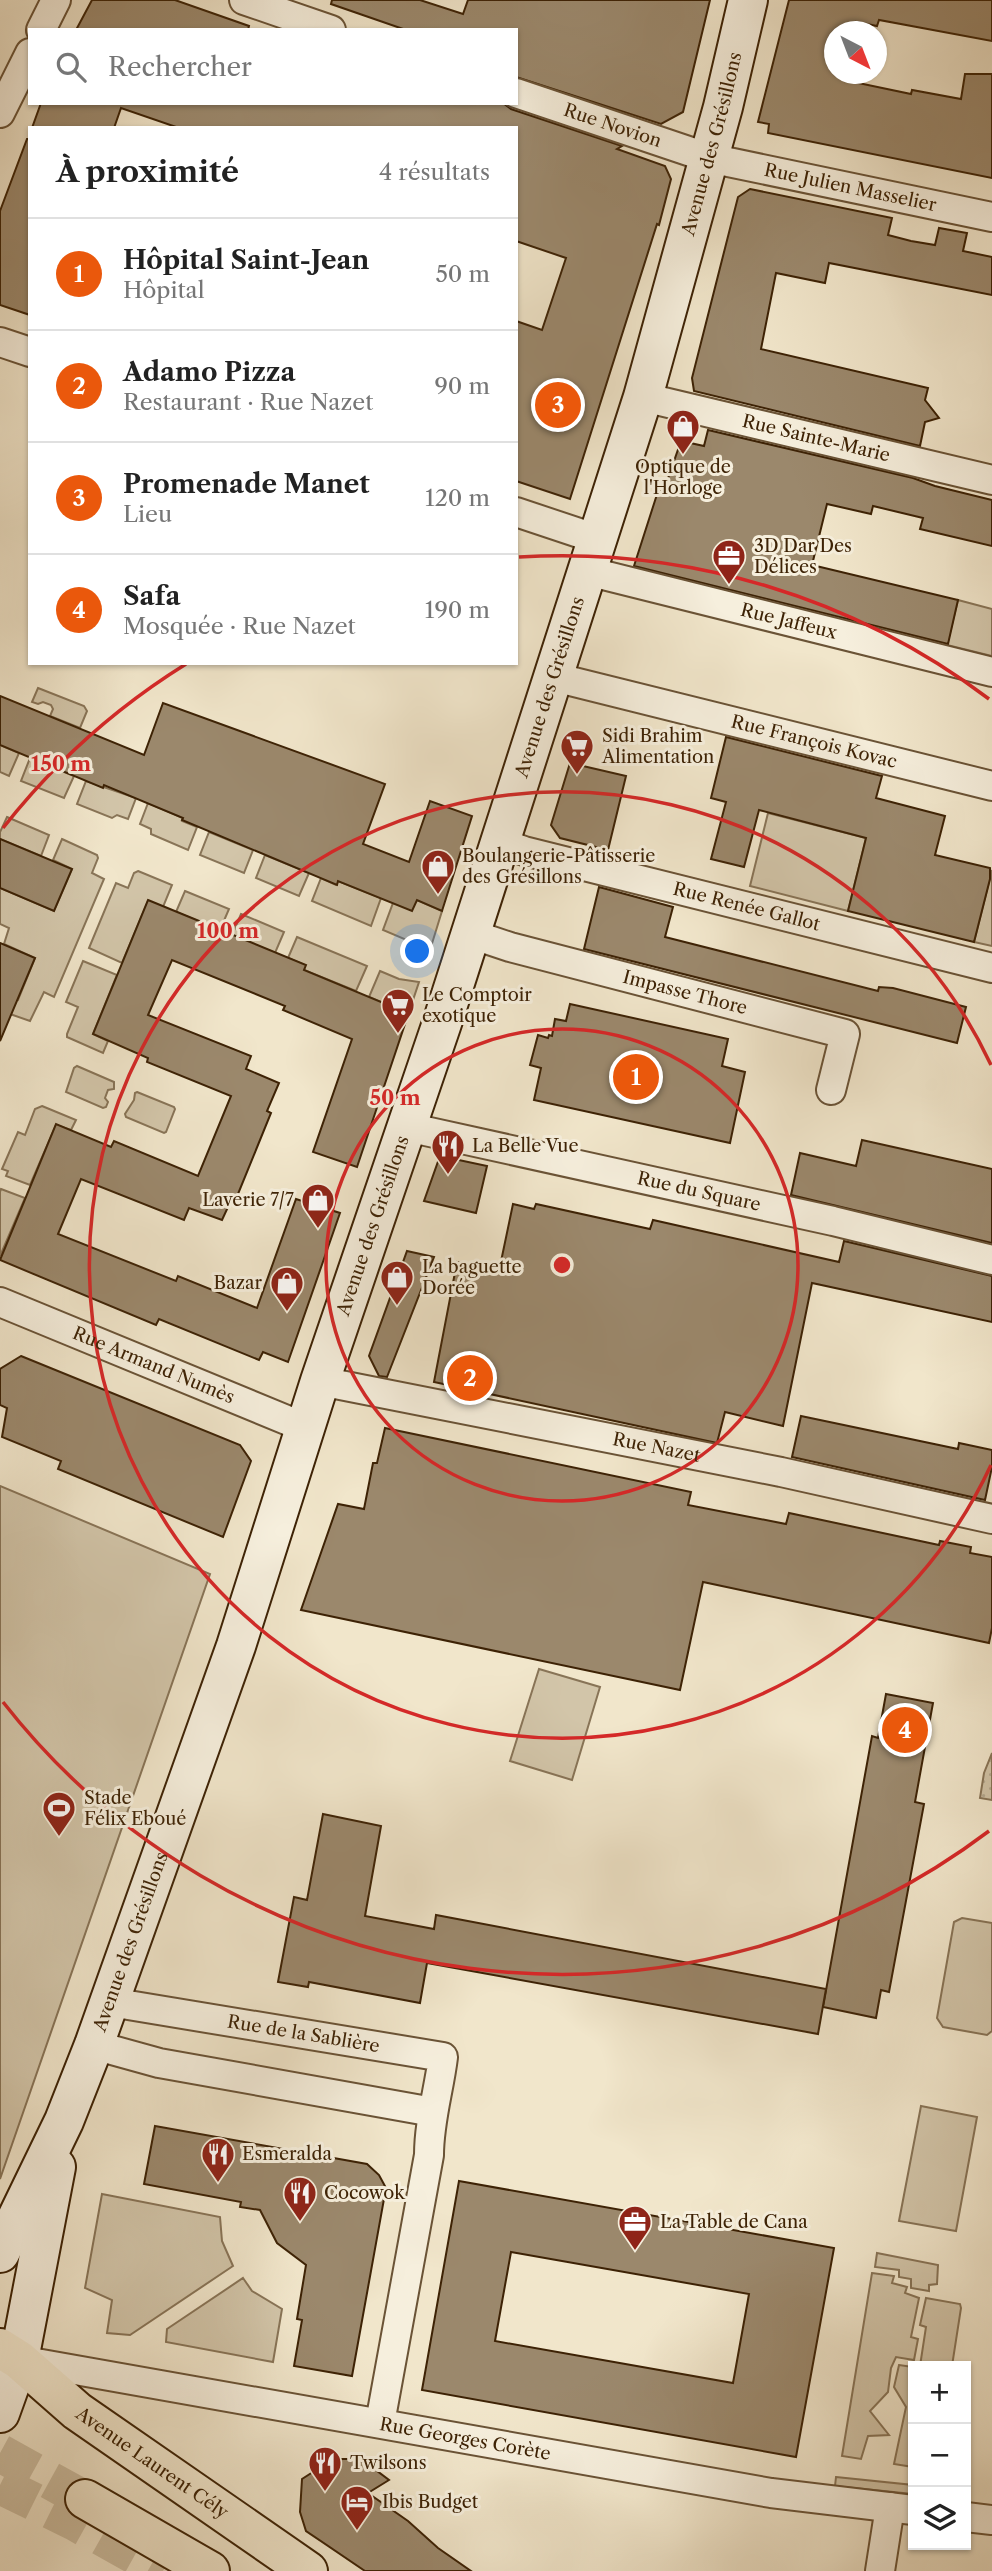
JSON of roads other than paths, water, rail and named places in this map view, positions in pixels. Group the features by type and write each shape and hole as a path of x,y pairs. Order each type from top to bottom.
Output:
{"main road":[{"name":"Avenue des Grésillons","path":"0,2253 64,2121 94,2045 221,1689 320,1381 471,934 643,397 709,158 748,0"},
{"name":"Avenue des Grésillons","path":"0,2413 9,2354 64,2121"},
{"name":"Avenue Laurent Cély","path":"9,2354 77,2411 308,2571"},
{"path":"85,2499 209,2571"}],"street":[{"path":"42,28 56,0"},
{"path":"244,0 325,28"},
{"path":"0,113 28,57"},
{"name":"Rue Novion","path":"518,94 709,158"},
{"name":"Rue Julien Masselier","path":"709,158 992,218"},
{"path":"0,342 28,351"},
{"name":"Rue Sainte-Marie","path":"643,397 992,480"},
{"name":"Rue Jaffeux","path":"518,513 592,555 992,671"},
{"name":"Rue François Kovac","path":"554,677 992,786"},
{"name":"Rue Renée Gallot","path":"499,842 524,851 992,968"},
{"name":"Impasse Thore","path":"471,934 510,947 845,1034 831,1090"},
{"name":"Rue du Square","path":"407,1127 833,1221 992,1260"},
{"name":"Rue Armand Numès","path":"0,1302 306,1428"},
{"name":"Rue Nazet","path":"320,1381 767,1469 992,1519"},
{"name":"Rue de la Sablière","path":"110,2002 443,2057 429,2133 429,2155 380,2423"},
{"path":"94,2045 159,2063 433,2112"},
{"name":"Rue Georges Corète","path":"9,2354 771,2493 902,2508"},
{"path":"880,2571 902,2508"},
{"path":"971,2518 992,2520"}],"tunnel":[{"path":"0,2453 80,2497"},
{"path":"0,2485 75,2522 163,2571"}],"place":[{"name":"Promenade Manet","path":"558,405"},
{"name":"Optique de l'Horloge","path":"683,456"},
{"name":"3D Dar Des Délices","path":"729,586"},
{"name":"Sidi Brahim Alimentation","path":"577,776"},
{"name":"Boulangerie-Pâtisserie des Grésillons","path":"438,896"},
{"name":"Le Comptoir exotique","path":"398,1035"},
{"name":"Hôpital Saint-Jean","path":"636,1077"},
{"name":"La Belle Vue","path":"448,1176"},
{"name":"Laverie 7/7","path":"318,1230"},
{"name":"La baguette Dorée","path":"397,1307"},
{"name":"Bazar","path":"287,1313"},
{"name":"Adamo Pizza","path":"470,1378"},
{"name":"Safa","path":"905,1730"},
{"name":"Stade Félix Eboué","path":"59,1838"},
{"name":"Esmeralda","path":"218,2184"},
{"name":"Cocowok","path":"300,2223"},
{"name":"La Table de Cana","path":"635,2252"},
{"name":"Twilsons","path":"325,2493"},
{"name":"Ibis Budget","path":"357,2532"}]}
